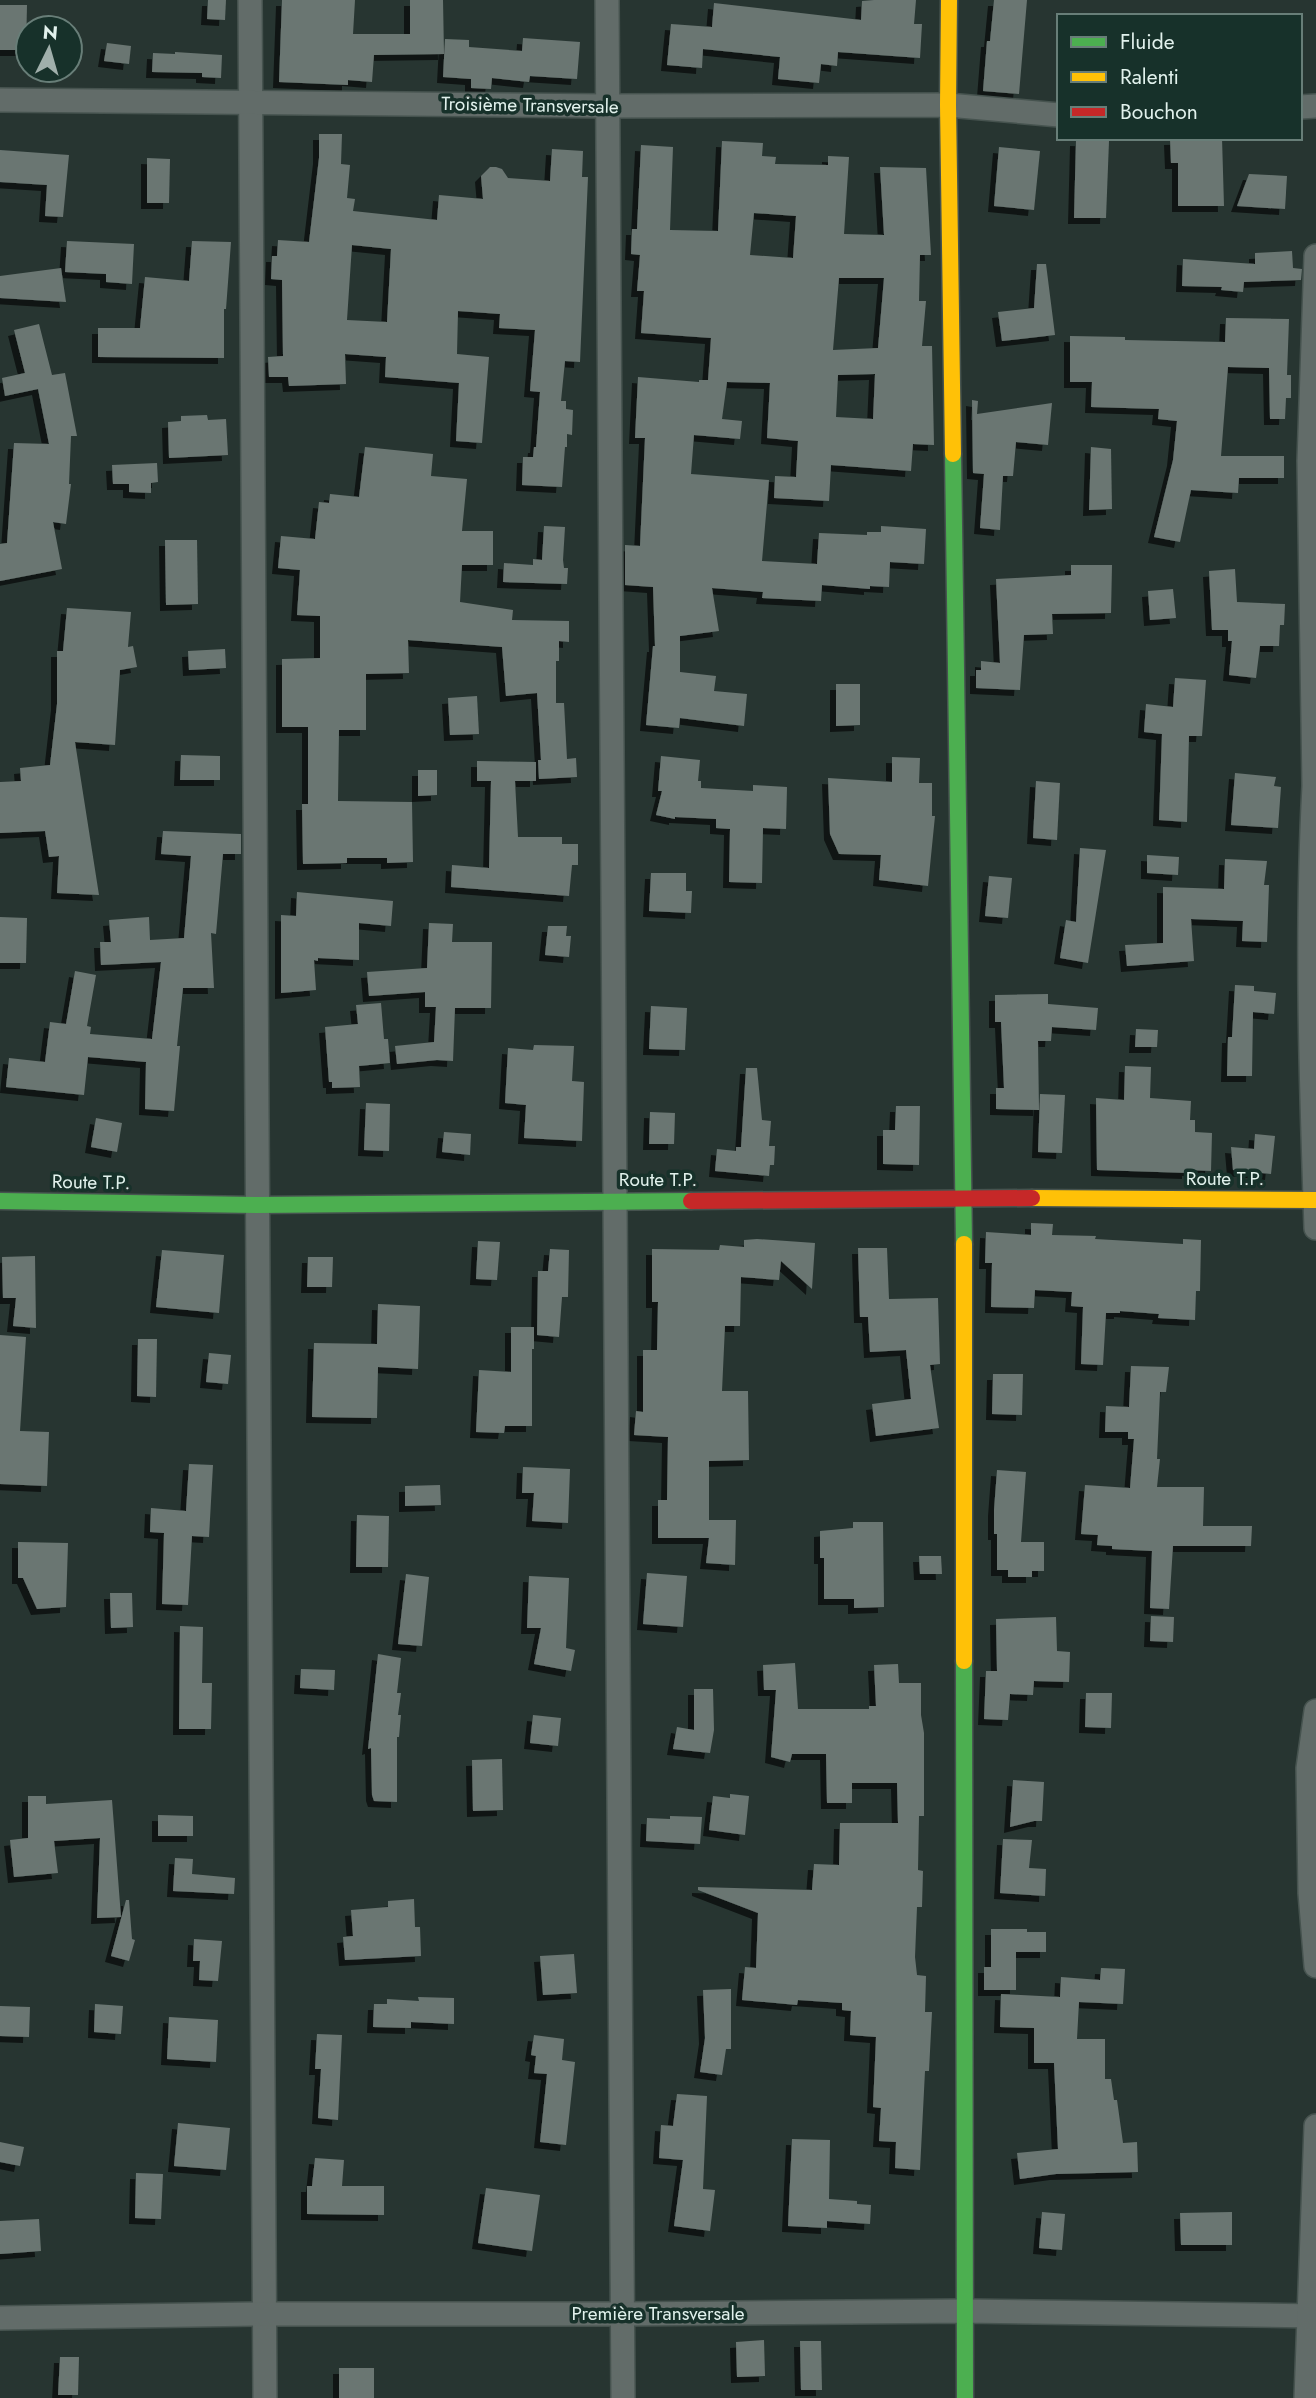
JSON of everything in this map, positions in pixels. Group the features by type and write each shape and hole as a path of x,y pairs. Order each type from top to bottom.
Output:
{"street":[{"path":"250,0 265,2398"},
{"path":"607,0 623,2398"},
{"path":"949,0 948,105 964,1198 965,2398"},
{"name":"Troisième Transversale","path":"0,100 607,106 948,105 1057,115"},
{"path":"1316,257 1309,461 1314,786 1311,1006 1316,1228"},
{"name":"Route T.P.","path":"0,1201 257,1205 964,1198 1315,1200"},
{"path":"1316,1712 1308,1768 1310,1893 1316,1966"},
{"path":"1306,2398 1312,2317 1316,2126"},
{"name":"Première Transversale","path":"0,2318 965,2311 1312,2317"}],"building":[{"path":"208,0 226,0 225,20 207,19"},
{"path":"282,0 355,0 353,34 410,34 410,0 443,0 444,54 374,55 372,82 348,80 348,85 279,82"},
{"path":"916,0 914,24 922,24 920,58 838,52 837,66 821,64 819,83 778,79 780,57 703,49 702,68 667,65 671,24 712,27 714,3 861,20 862,1"},
{"path":"994,0 1027,0 1019,94 983,91"},
{"path":"0,5 27,5 27,14 14,14 14,50 0,50"},
{"path":"523,38 580,42 577,79 530,76 529,82 492,78 491,89 471,88 471,79 443,77 445,39 469,40 469,47 522,51"},
{"path":"107,43 131,46 129,64 104,61"},
{"path":"153,53 222,55 221,78 202,77 202,73 152,72"},
{"path":"319,134 342,134 341,164 350,165 347,198 355,199 353,211 437,220 439,195 483,199 481,176 490,167 502,169 508,178 550,181 552,149 583,151 582,177 588,177 580,362 565,361 561,401 566,401 566,409 573,410 572,435 567,434 565,447 562,487 522,485 523,457 533,457 536,447 540,392 530,391 535,330 499,328 500,314 458,311 457,354 489,357 482,443 456,441 459,383 385,377 386,357 345,354 346,384 289,386 288,377 269,377 268,357 283,356 282,280 271,279 272,256 277,256 278,240 309,242 319,158","holes":["352,245 391,249 387,322 347,320"]},
{"path":"1076,140 1109,141 1106,218 1074,218"},
{"path":"1170,140 1222,140 1224,206 1178,206 1178,163 1171,163"},
{"path":"722,141 763,143 762,156 776,157 775,164 828,165 828,156 849,157 844,234 884,235 880,167 926,168 931,255 920,255 919,301 926,301 922,346 932,346 934,445 913,444 911,471 831,465 829,501 774,498 775,476 796,477 798,441 767,438 770,383 727,382 722,419 742,421 740,439 694,435 691,474 769,480 762,561 817,564 819,533 867,535 867,532 881,532 881,526 926,529 924,564 890,562 889,587 870,586 870,589 822,585 821,601 762,598 763,592 712,588 719,631 680,636 680,672 716,676 714,691 747,694 744,726 680,718 679,728 646,725 655,646 653,587 625,585 625,545 640,546 645,438 635,438 638,377 699,382 708,380 711,338 641,333 644,291 637,291 640,255 631,254 632,229 637,229 641,145 673,147 670,230 718,231","holes":["754,213 796,216 793,258 750,255","839,278 884,278 878,348 833,350","875,374 873,419 836,417 838,375"]},
{"path":"999,147 1040,151 1034,210 994,206"},
{"path":"0,150 69,155 63,217 45,216 47,185 0,182"},
{"path":"147,158 170,159 169,203 147,203"},
{"path":"1249,174 1287,176 1285,209 1237,206"},
{"path":"67,241 134,244 132,284 106,282 106,274 65,272"},
{"path":"192,241 231,242 224,309 224,358 98,357 98,328 140,328 145,277 189,281"},
{"path":"1292,251 1293,268 1302,269 1301,280 1244,282 1243,292 1221,290 1222,287 1182,286 1183,259 1255,264 1255,253"},
{"path":"1037,264 1046,264 1055,335 1002,341 998,312 1034,308"},
{"path":"61,268 66,302 0,298 0,276"},
{"path":"1226,318 1289,319 1287,375 1291,375 1291,398 1286,398 1285,419 1270,419 1269,368 1228,367 1221,456 1284,456 1284,478 1239,478 1238,493 1191,490 1180,542 1154,537 1173,460 1177,421 1158,419 1159,409 1091,407 1092,382 1070,382 1070,336 1225,342"},
{"path":"39,324 52,375 65,373 77,436 71,436 71,484 66,524 53,522 62,569 0,581 0,544 7,543 14,443 49,444 38,389 5,396 2,378 25,373 14,330"},
{"path":"972,400 978,401 977,414 1052,403 1048,445 1016,442 1013,476 1003,476 1000,530 980,528 984,474 973,473"},
{"path":"207,415 208,420 226,419 228,455 169,458 168,422 181,421 181,416"},
{"path":"365,447 433,454 431,476 467,479 462,531 493,531 493,565 462,565 460,602 513,610 512,620 569,621 569,642 559,641 556,703 564,703 567,759 576,758 577,777 539,779 538,760 541,760 537,693 506,696 502,647 408,640 409,673 366,674 366,730 339,730 338,801 412,802 413,862 387,863 387,858 347,858 347,863 303,864 302,804 308,804 308,727 282,727 282,659 320,658 320,616 297,615 300,570 278,568 281,536 315,539 319,502 329,503 330,494 359,497"},
{"path":"1091,447 1111,449 1112,509 1089,510"},
{"path":"157,463 158,482 151,483 151,493 129,492 129,484 113,484 112,465"},
{"path":"544,526 565,527 563,560 564,568 568,568 567,584 503,582 504,563 533,565 533,559 542,560"},
{"path":"165,540 197,540 198,604 166,605"},
{"path":"1071,565 1112,565 1111,613 1052,614 1053,634 1024,635 1020,690 976,688 976,670 981,670 981,661 1000,663 996,579 1071,575"},
{"path":"1235,569 1237,602 1285,604 1279,646 1260,646 1256,678 1229,675 1232,641 1228,641 1228,630 1212,630 1209,571"},
{"path":"1173,589 1176,618 1150,620 1148,591"},
{"path":"67,608 131,612 128,647 133,646 137,667 120,670 115,745 75,742 99,895 57,893 59,856 49,857 45,831 0,833 0,782 21,781 20,768 50,765 57,704 57,651 63,651"},
{"path":"225,649 226,668 189,670 188,651"},
{"path":"1175,678 1206,680 1202,736 1189,736 1187,822 1159,820 1162,734 1144,732 1146,704 1173,707"},
{"path":"836,684 860,684 860,725 836,726"},
{"path":"477,696 479,734 450,735 448,698"},
{"path":"181,755 220,756 220,780 180,780"},
{"path":"661,756 700,760 698,781 701,781 701,788 753,791 753,785 787,787 786,829 763,828 762,883 729,882 730,829 716,828 716,819 675,819 656,815 662,791 658,791"},
{"path":"892,757 920,758 919,783 932,783 932,816 935,816 928,886 879,880 881,855 839,854 830,834 828,778 892,782"},
{"path":"477,761 536,762 536,781 515,781 518,837 562,837 562,844 578,844 578,865 572,865 569,896 451,887 452,865 489,868 491,781 477,781"},
{"path":"418,770 437,770 437,795 418,796"},
{"path":"1235,773 1276,777 1274,786 1281,787 1278,828 1231,825"},
{"path":"1036,781 1060,783 1057,840 1033,838"},
{"path":"163,831 241,834 241,854 223,854 216,934 211,933 214,988 183,988 174,1111 145,1109 146,1062 88,1057 84,1095 6,1087 9,1058 45,1062 50,1022 66,1024 75,971 96,975 87,1026 91,1027 90,1034 152,1039 161,962 101,965 100,942 111,942 109,920 149,917 150,940 184,938 191,856 161,854"},
{"path":"1080,848 1106,850 1088,963 1060,958 1066,920 1076,922"},
{"path":"1147,855 1179,857 1178,875 1147,873"},
{"path":"1225,859 1267,861 1264,885 1269,885 1267,942 1242,941 1243,921 1191,919 1194,961 1127,966 1125,945 1163,943 1163,887 1224,889"},
{"path":"651,873 686,873 686,891 692,891 691,913 649,911"},
{"path":"989,876 1012,878 1008,918 985,916"},
{"path":"297,892 393,901 391,926 359,923 359,960 318,958 318,961 314,960 316,990 281,993 281,915 296,916"},
{"path":"0,917 27,918 26,963 0,963"},
{"path":"429,923 453,924 452,942 492,942 491,1008 455,1008 453,1061 397,1064 395,1046 434,1042 436,1007 425,1007 425,992 369,996 367,972 427,968"},
{"path":"548,926 567,926 566,936 571,936 569,957 545,955"},
{"path":"1235,985 1254,986 1254,991 1276,993 1274,1014 1253,1012 1252,1076 1227,1076 1228,1037 1232,1037"},
{"path":"1048,994 1048,1004 1098,1008 1096,1030 1052,1027 1051,1041 1038,1041 1039,1110 996,1109 996,1088 1004,1088 1001,1022 995,1022 995,995"},
{"path":"381,1003 384,1039 388,1039 390,1063 359,1066 360,1087 332,1088 332,1082 329,1082 325,1027 358,1024 356,1005"},
{"path":"651,1006 687,1008 685,1050 649,1049"},
{"path":"1136,1029 1158,1030 1157,1047 1135,1047"},
{"path":"534,1045 574,1046 572,1081 584,1082 582,1141 524,1138 526,1105 505,1103 508,1048 533,1050"},
{"path":"1125,1066 1151,1067 1150,1098 1191,1101 1190,1120 1195,1120 1195,1132 1212,1133 1211,1171 1188,1170 1188,1173 1097,1170 1096,1098 1124,1100"},
{"path":"746,1068 757,1068 762,1120 771,1121 769,1146 775,1146 774,1165 770,1165 769,1176 715,1171 717,1149 736,1151 736,1147 741,1147"},
{"path":"1040,1094 1065,1095 1062,1153 1038,1152"},
{"path":"366,1103 390,1104 389,1151 364,1150"},
{"path":"896,1106 920,1106 919,1165 883,1164 883,1130 895,1130"},
{"path":"650,1112 675,1113 674,1144 649,1144"},
{"path":"96,1118 122,1123 117,1152 91,1147"},
{"path":"444,1132 471,1134 470,1155 442,1152"},
{"path":"1255,1134 1275,1136 1271,1174 1233,1170 1231,1147 1254,1149"},
{"path":"1031,1223 1053,1224 1052,1235 1183,1244 1183,1239 1201,1240 1200,1291 1196,1291 1195,1320 1158,1318 1159,1314 1120,1311 1106,1313 1103,1365 1081,1364 1083,1307 1071,1306 1072,1292 1035,1290 1034,1308 991,1307 992,1263 985,1263 986,1232 1031,1235"},
{"path":"744,1240 815,1243 812,1289 781,1261 779,1280 741,1277 740,1326 725,1326 722,1391 748,1391 749,1460 709,1461 709,1520 736,1520 735,1565 706,1563 709,1538 658,1538 658,1500 667,1500 668,1437 634,1435 636,1411 643,1412 643,1350 657,1350 658,1302 652,1302 652,1249 719,1250 720,1245 744,1247"},
{"path":"478,1241 500,1242 497,1280 476,1279"},
{"path":"858,1248 887,1248 889,1299 938,1298 940,1364 930,1365 939,1428 876,1436 872,1404 911,1399 906,1350 870,1352 868,1317 860,1317"},
{"path":"550,1249 569,1250 568,1297 562,1297 559,1337 537,1335 538,1271 548,1271"},
{"path":"162,1250 224,1255 219,1313 156,1307"},
{"path":"35,1256 36,1328 13,1326 16,1298 3,1298 2,1257"},
{"path":"308,1257 333,1257 332,1287 307,1287"},
{"path":"378,1304 420,1306 418,1369 378,1367 377,1418 312,1417 314,1343 377,1344"},
{"path":"511,1327 534,1327 532,1426 505,1426 504,1433 476,1432 479,1370 511,1372"},
{"path":"0,1335 26,1337 20,1431 49,1432 47,1486 0,1484"},
{"path":"138,1339 157,1339 156,1397 137,1396"},
{"path":"209,1353 231,1355 228,1384 206,1382"},
{"path":"1131,1366 1169,1367 1166,1392 1160,1392 1157,1459 1160,1459 1157,1487 1204,1487 1203,1526 1252,1526 1251,1546 1173,1546 1169,1609 1150,1608 1152,1551 1112,1549 1112,1546 1097,1545 1098,1535 1081,1534 1085,1485 1130,1488 1134,1439 1128,1439 1128,1432 1105,1432 1106,1406 1129,1407"},
{"path":"993,1374 1023,1374 1022,1415 992,1414"},
{"path":"189,1464 213,1465 209,1537 192,1536 188,1605 162,1604 164,1533 150,1532 151,1508 186,1511"},
{"path":"523,1467 570,1469 568,1523 532,1521 534,1493 522,1493"},
{"path":"997,1470 1026,1472 1021,1542 1044,1542 1044,1571 1032,1571 1032,1577 1008,1577 1008,1570 997,1570 994,1510"},
{"path":"440,1485 441,1505 405,1506 405,1486"},
{"path":"357,1515 389,1516 388,1567 356,1567"},
{"path":"853,1522 883,1522 884,1607 854,1608 854,1599 824,1599 824,1558 820,1558 820,1531 853,1528"},
{"path":"18,1542 68,1543 66,1607 37,1609 23,1578 18,1578"},
{"path":"919,1556 941,1556 942,1574 920,1574"},
{"path":"647,1573 687,1576 683,1627 643,1624"},
{"path":"406,1574 429,1577 422,1646 398,1644"},
{"path":"529,1576 569,1578 566,1648 575,1650 571,1671 534,1664 541,1628 527,1628"},
{"path":"110,1593 132,1593 133,1627 111,1628"},
{"path":"1151,1616 1174,1617 1173,1642 1150,1641"},
{"path":"1056,1617 1057,1651 1070,1652 1069,1682 1034,1681 1033,1695 1010,1694 1008,1720 984,1719 986,1671 997,1671 996,1619"},
{"path":"180,1626 203,1627 202,1683 212,1683 211,1729 179,1729"},
{"path":"378,1654 401,1658 397,1693 401,1693 398,1715 401,1715 397,1737 397,1802 374,1801 372,1795 371,1748 368,1749"},
{"path":"795,1663 798,1709 869,1709 869,1706 876,1706 874,1665 898,1664 899,1683 921,1683 924,1816 919,1816 918,1870 923,1871 922,1907 917,1907 915,1957 917,1975 926,1976 925,2012 932,2012 929,2071 925,2071 920,2170 895,2168 896,2142 879,2141 881,2108 873,2107 876,2037 850,2035 851,2011 842,2010 842,2003 798,2000 797,2005 742,2000 745,1967 756,1968 758,1913 698,1890 698,1887 812,1890 814,1864 839,1865 840,1823 898,1823 897,1783 852,1783 852,1803 827,1803 826,1754 792,1754 790,1762 771,1757 776,1690 764,1690 763,1665"},
{"path":"301,1669 335,1670 334,1690 300,1688"},
{"path":"694,1689 713,1689 714,1730 710,1753 673,1749 677,1727 694,1730"},
{"path":"1086,1693 1112,1693 1111,1728 1085,1727"},
{"path":"533,1715 561,1718 558,1746 530,1743"},
{"path":"502,1759 503,1810 473,1811 472,1760"},
{"path":"1013,1780 1044,1782 1042,1821 1010,1827"},
{"path":"730,1794 749,1796 745,1835 709,1830 713,1796 730,1798"},
{"path":"28,1796 46,1796 46,1804 112,1800 121,1917 97,1918 100,1838 54,1841 58,1873 14,1877 10,1840 28,1838"},
{"path":"158,1815 193,1816 193,1836 158,1836"},
{"path":"670,1816 702,1817 700,1844 646,1841 647,1818 670,1819"},
{"path":"1003,1839 1032,1840 1029,1868 1046,1869 1045,1896 1000,1893"},
{"path":"175,1858 193,1859 192,1874 235,1878 234,1894 173,1891"},
{"path":"414,1899 415,1927 420,1927 421,1956 345,1960 343,1937 353,1936 351,1910 388,1907 388,1901"},
{"path":"126,1900 129,1900 132,1939 135,1940 129,1961 111,1956"},
{"path":"991,1929 1046,1932 1046,1952 1016,1952 1016,1990 984,1990 984,1967 991,1967"},
{"path":"194,1939 222,1941 218,1981 199,1980 200,1961 193,1961"},
{"path":"574,1954 577,1993 543,1995 540,1956"},
{"path":"1101,1968 1125,1969 1123,2004 1079,2002 1077,2039 1105,2039 1105,2079 1111,2079 1114,2100 1117,2100 1123,2143 1137,2142 1138,2172 1056,2174 1020,2179 1017,2153 1058,2149 1054,2063 1034,2063 1034,2028 1000,2027 1001,1994 1060,1997 1061,1977 1100,1980"},
{"path":"731,1989 731,2049 726,2049 722,2075 700,2072 705,2038 703,1990"},
{"path":"418,1997 454,1998 454,2024 411,2022 411,2028 373,2027 374,2004 387,2004 387,1999 419,2001"},
{"path":"95,2004 123,2006 121,2034 94,2032"},
{"path":"0,2006 30,2007 29,2037 0,2036"},
{"path":"169,2017 218,2020 216,2062 167,2059"},
{"path":"317,2034 342,2035 338,2120 318,2118 321,2069 315,2069"},
{"path":"534,2035 564,2039 562,2060 575,2062 566,2145 540,2142 547,2074 534,2073 536,2056 531,2055"},
{"path":"677,2094 707,2096 703,2189 715,2190 710,2231 674,2226 683,2160 659,2158 661,2125 673,2126"},
{"path":"178,2123 230,2128 226,2170 174,2166"},
{"path":"792,2139 830,2140 829,2199 871,2205 870,2224 827,2221 827,2228 788,2226"},
{"path":"0,2142 24,2147 20,2166 0,2162"},
{"path":"315,2158 344,2160 342,2186 384,2186 384,2215 307,2214 307,2186 312,2186"},
{"path":"136,2173 163,2174 161,2219 135,2218"},
{"path":"486,2188 540,2195 532,2251 478,2243"},
{"path":"1042,2212 1065,2214 1062,2250 1039,2248"},
{"path":"1232,2212 1232,2245 1181,2245 1180,2213"},
{"path":"39,2219 41,2251 0,2254 0,2221"},
{"path":"764,2340 765,2376 737,2377 736,2342"},
{"path":"800,2341 821,2341 822,2390 801,2390"},
{"path":"60,2357 79,2357 78,2395 58,2395"},
{"path":"339,2368 374,2368 374,2398 339,2398"}],"traffic: fast":[{"path":"953,454 964,1244"},
{"path":"0,1201 257,1205 691,1201"},
{"path":"964,1661 965,2398"}],"traffic: slow":[{"path":"949,0 953,454"},
{"path":"1032,1198 1316,1200"},
{"path":"964,1244 964,1661"}],"traffic: jam":[{"path":"691,1201 1032,1198"}]}
